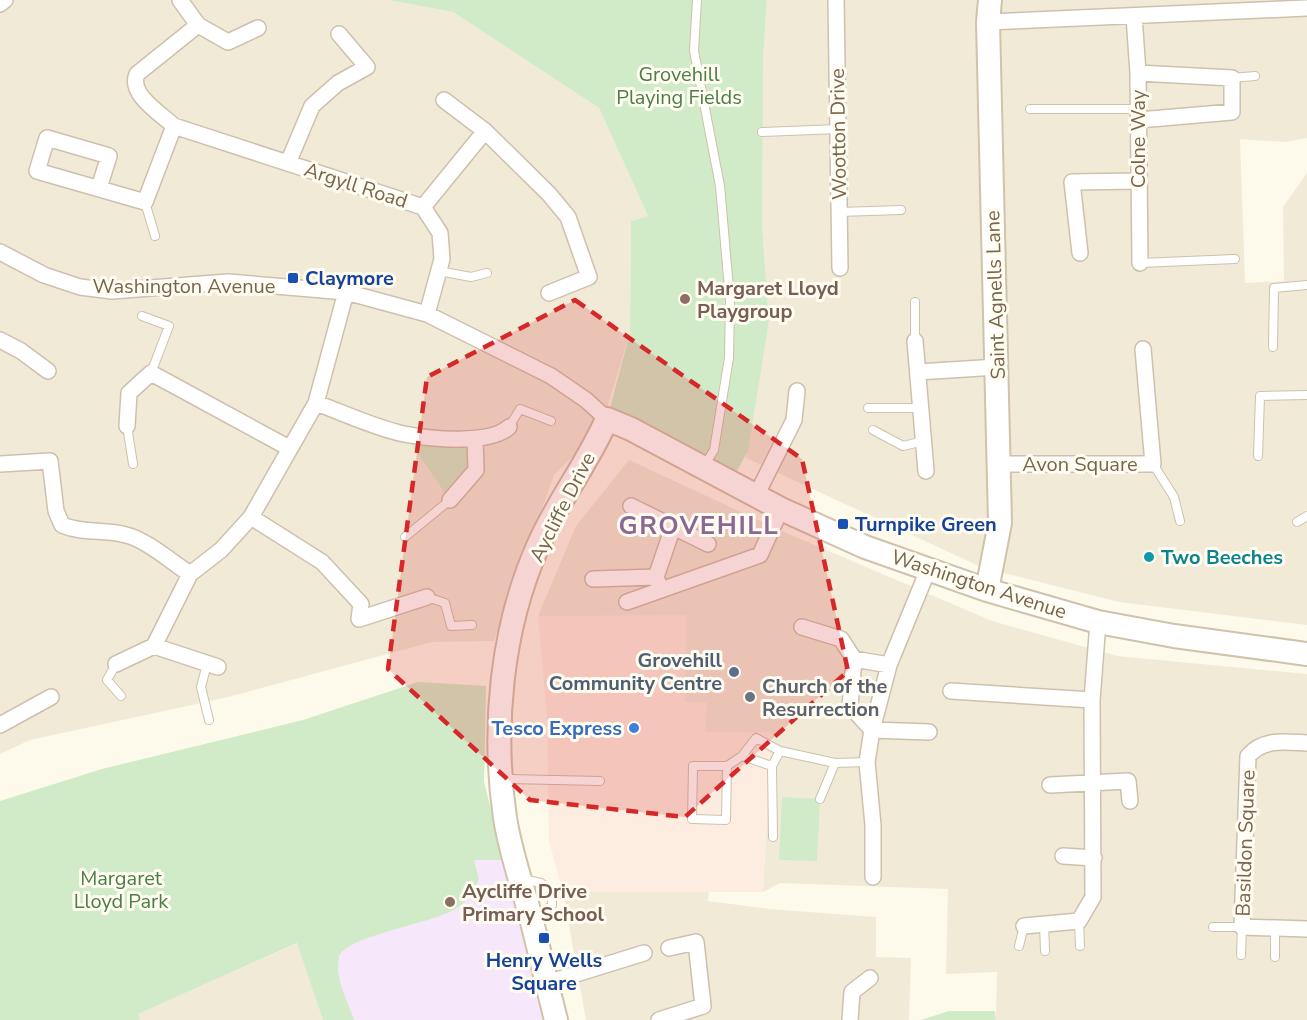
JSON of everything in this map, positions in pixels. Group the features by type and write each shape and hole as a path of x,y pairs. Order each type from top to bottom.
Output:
{"street":[{"path":"0,4 5,0"},
{"path":"180,0 198,25 228,42 258,28"},
{"name":"Wootton Drive","path":"836,0 840,268"},
{"path":"989,11 1134,16 1307,8"},
{"name":"Saint Agnells Lane","path":"987,590 1000,523 989,11"},
{"name":"Colne Way","path":"1134,16 1139,114 1140,263"},
{"name":"Argyll Road","path":"198,25 137,74 134,81 135,88 174,126 423,207 440,233 442,259 427,314"},
{"name":"Argyll Road","path":"288,163 312,106 338,83 367,67 339,34"},
{"path":"1138,73 1232,78 1232,112 1139,114"},
{"path":"444,100 485,131 549,194 568,217 589,277 549,293"},
{"path":"99,189 109,156 47,138 37,171 99,189 145,202 174,126"},
{"name":"Argyll Road","path":"423,207 485,131"},
{"path":"1080,253 1072,182 1138,181"},
{"name":"Washington Avenue","path":"0,252 44,275 80,286 112,291 228,282 346,292 427,314 551,376 586,400 607,419 631,429 781,509 865,547 987,590 1098,622 1174,636 1307,654"},
{"path":"116,664 154,646 190,574 221,550 251,517 316,403 346,292"},
{"path":"0,340 21,351 48,371"},
{"path":"915,341 926,471"},
{"name":"Avon Square","path":"1000,464 1153,464 1143,349"},
{"path":"918,372 997,367"},
{"path":"127,426 129,393 151,373 289,448"},
{"path":"756,496 794,420 797,391"},
{"path":"316,403 404,434 475,439 503,433 510,427"},
{"name":"Aycliffe Drive","path":"556,1020 505,818 499,741 504,672 516,610 537,547 607,419"},
{"path":"450,500 476,470 475,439"},
{"path":"0,464 50,461 56,511 62,525 76,531 109,531 129,535 190,574"},
{"path":"631,506 708,544"},
{"path":"627,602 658,584 760,555 781,509"},
{"path":"251,517 322,562 361,604 359,619 427,597"},
{"path":"658,584 673,527"},
{"path":"873,877 873,825 867,762 872,730 889,665 928,570"},
{"path":"593,579 658,584"},
{"path":"1023,926 1044,922 1078,921 1093,897 1095,782 1092,700 1098,622"},
{"path":"802,627 841,639 854,659 850,706 872,730 929,732"},
{"path":"154,646 213,666"},
{"path":"854,659 889,665"},
{"path":"951,691 1092,700"},
{"path":"0,725 51,697"},
{"name":"Basildon Square","path":"1307,743 1267,742 1254,749 1248,756 1242,927 1275,930 1307,929"},
{"path":"1050,785 1128,782 1130,801"},
{"path":"1064,856 1094,858"},
{"path":"659,1020 703,1006 696,942 669,948"},
{"path":"547,983 644,953"},
{"path":"850,1020 852,992 870,978"}],"lane":[{"path":"697,0 694,51 720,186 730,300 729,358 714,450 703,468"},
{"path":"1232,78 1255,76"},
{"path":"1030,109 1139,114"},
{"path":"762,132 839,129"},
{"path":"145,202 155,236"},
{"path":"839,212 901,210"},
{"path":"1140,263 1235,259"},
{"path":"439,271 471,277 488,273"},
{"path":"1273,347 1274,288 1307,285"},
{"path":"915,302 915,341"},
{"path":"142,316 169,326 151,373"},
{"path":"1258,456 1260,396 1307,394"},
{"path":"868,408 921,408"},
{"path":"510,427 520,410 551,421"},
{"path":"127,426 133,464"},
{"path":"873,430 903,446 924,441"},
{"path":"1153,464 1174,497 1180,521"},
{"path":"405,537 450,500"},
{"path":"1297,522 1307,516"},
{"path":"427,597 445,603 451,626 472,625"},
{"path":"116,664 107,680 121,696"},
{"path":"209,720 201,687 213,666"},
{"path":"727,766 726,820 692,819 693,766 727,766 742,756 756,738 780,752 834,763 867,762"},
{"path":"773,837 772,766 780,752"},
{"path":"742,756 772,766"},
{"path":"820,799 834,763"},
{"path":"501,779 600,781"},
{"path":"1078,921 1080,946"},
{"path":"1044,922 1045,951"},
{"path":"1018,946 1023,926"},
{"path":"1213,927 1242,927 1241,955"},
{"path":"1275,930 1275,957"}],"highlighted area":[{"path":"575,300 802,459 848,671 685,817 530,800 388,669 427,377"}],"shaded area":[{"path":"0,0 388,0 453,12 599,108 648,216 631,221 630,333 601,428 554,475 494,641 432,642 224,698 30,740 0,754"},
{"name":"GROVEHILL","path":"767,0 1307,0 1307,138 1285,142 1240,139 1245,283 1284,281 1283,207 1307,173 1307,625 1119,602 981,567 746,458 769,321 762,225 762,69"},
{"path":"629,460 782,531 992,621 1117,656 1307,674 1307,1020 996,1020 997,972 946,974 948,889 780,883 763,892 771,732 705,732 685,702 538,616 576,526"},
{"path":"686,615 685,702 707,702 705,732 771,732 763,892 563,892 549,841 547,716 538,616"},
{"name":"Aycliffe Drive Primary School","path":"473,860 504,860 543,1020 323,1020 298,943"},
{"path":"563,892 709,892 708,901 769,909 876,917 876,957 911,958 909,1020 586,1020"},
{"path":"298,943 323,1020 140,1020 137,1014"}],"green space":[{"name":"Grovehill Playing Fields","path":"388,0 767,0 763,58 762,225 769,321 748,451 730,483 607,419 630,333 631,221 648,216 599,108 453,12"},
{"path":"404,434 475,439 476,470 450,500"},
{"name":"Margaret Lloyd Park","path":"418,682 486,686 484,782 504,860 474,860 479,879 470,895 457,908 446,914 373,936 345,949 339,957 338,973 354,1020 323,1020 297,943 138,1014 140,1020 0,1020 0,801 102,769 303,720"},
{"path":"782,797 820,799 817,861 779,860"},
{"path":"949,1011 995,1011 996,1020 921,1020"}],"place":[{"name":"Claymore","path":"293,278"},
{"name":"Margaret Lloyd Playgroup","path":"685,299"},
{"name":"Turnpike Green","path":"843,524"},
{"name":"Two Beeches","path":"1149,557"},
{"name":"Grovehill Community Centre","path":"734,672"},
{"name":"Church of the Resurrection","path":"750,697"},
{"name":"Tesco Express","path":"634,728"},
{"name":"Aycliffe Drive Primary School","path":"450,902"},
{"name":"Henry Wells Square","path":"544,938"}],"district":[{"name":"GROVEHILL","path":"699,525"}]}
